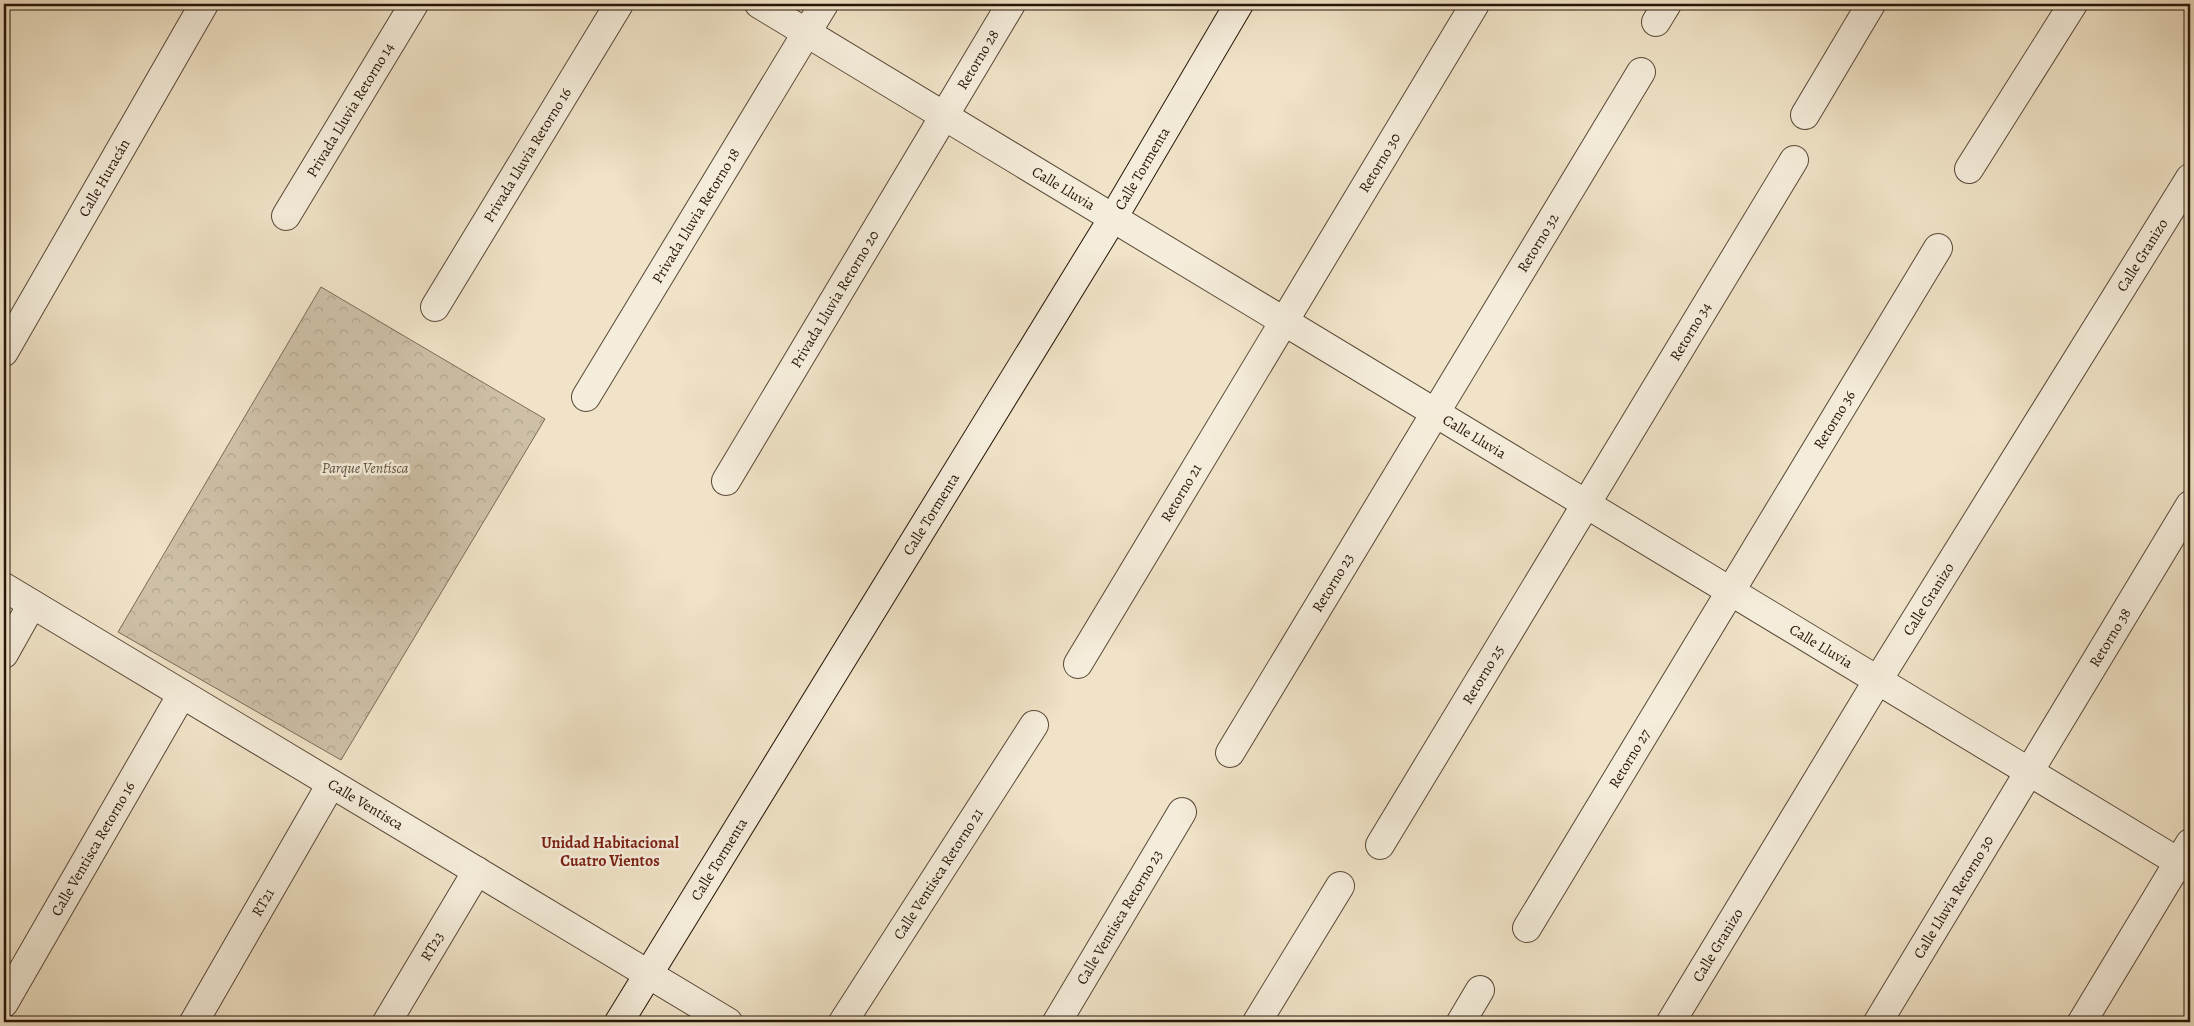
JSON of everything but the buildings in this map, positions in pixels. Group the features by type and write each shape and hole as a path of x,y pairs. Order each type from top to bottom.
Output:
{"street":[{"name":"Calle Huracán","path":"4,352 204,4"},
{"name":"Privada Lluvia Retorno 14","path":"286,216 414,4"},
{"name":"Privada Lluvia Retorno 16","path":"435,308 619,4"},
{"name":"Calle Lluvia","path":"759,4 2030,772 2187,858"},
{"name":"Privada Lluvia Retorno 18","path":"586,397 824,4"},
{"name":"Retorno 28","path":"943,115 1011,4"},
{"name":"Calle Tormenta","path":"619,1022 1113,218 1239,4"},
{"name":"Retorno 30","path":"1284,321 1475,4"},
{"path":"1805,116 1871,4"},
{"path":"1969,169 2073,4"},
{"name":"Retorno 32","path":"1436,412 1641,72"},
{"name":"Privada Lluvia Retorno 20","path":"726,481 943,115"},
{"name":"Retorno 34","path":"1586,504 1794,160"},
{"name":"Calle Granizo","path":"1671,1022 1878,680 2190,178"},
{"name":"Retorno 36","path":"1731,590 1938,248"},
{"name":"Retorno 21","path":"1078,664 1284,321"},
{"name":"Retorno 23","path":"1230,753 1436,412"},
{"name":"Retorno 25","path":"1380,845 1586,504"},
{"name":"Retorno 38","path":"2030,772 2190,505"},
{"name":"Calle Ventisca","path":"4,587 728,1022"},
{"name":"Retorno 27","path":"1527,928 1731,590"},
{"path":"4,654 32,604"},
{"name":"Calle Ventisca Retorno 16","path":"4,1003 182,694"},
{"name":"Calle Ventisca Retorno 21","path":"844,1022 1034,725"},
{"name":"Calle Lluvia Retorno 30","path":"1878,1022 2030,772"},
{"name":"RT21","path":"194,1022 331,784"},
{"name":"Calle Ventisca Retorno 23","path":"1057,1022 1182,812"},
{"path":"2082,1022 2187,858"},
{"name":"RT23","path":"387,1022 477,871"},
{"path":"1258,1022 1340,886"},
{"path":"1461,1022 1480,990"}],"green space":[{"name":"Parque Ventísca","path":"321,287 545,419 341,760 118,632"}],"district":[{"name":"Unidad Habitacional Cuatro Vientos","path":"610,852"}]}
